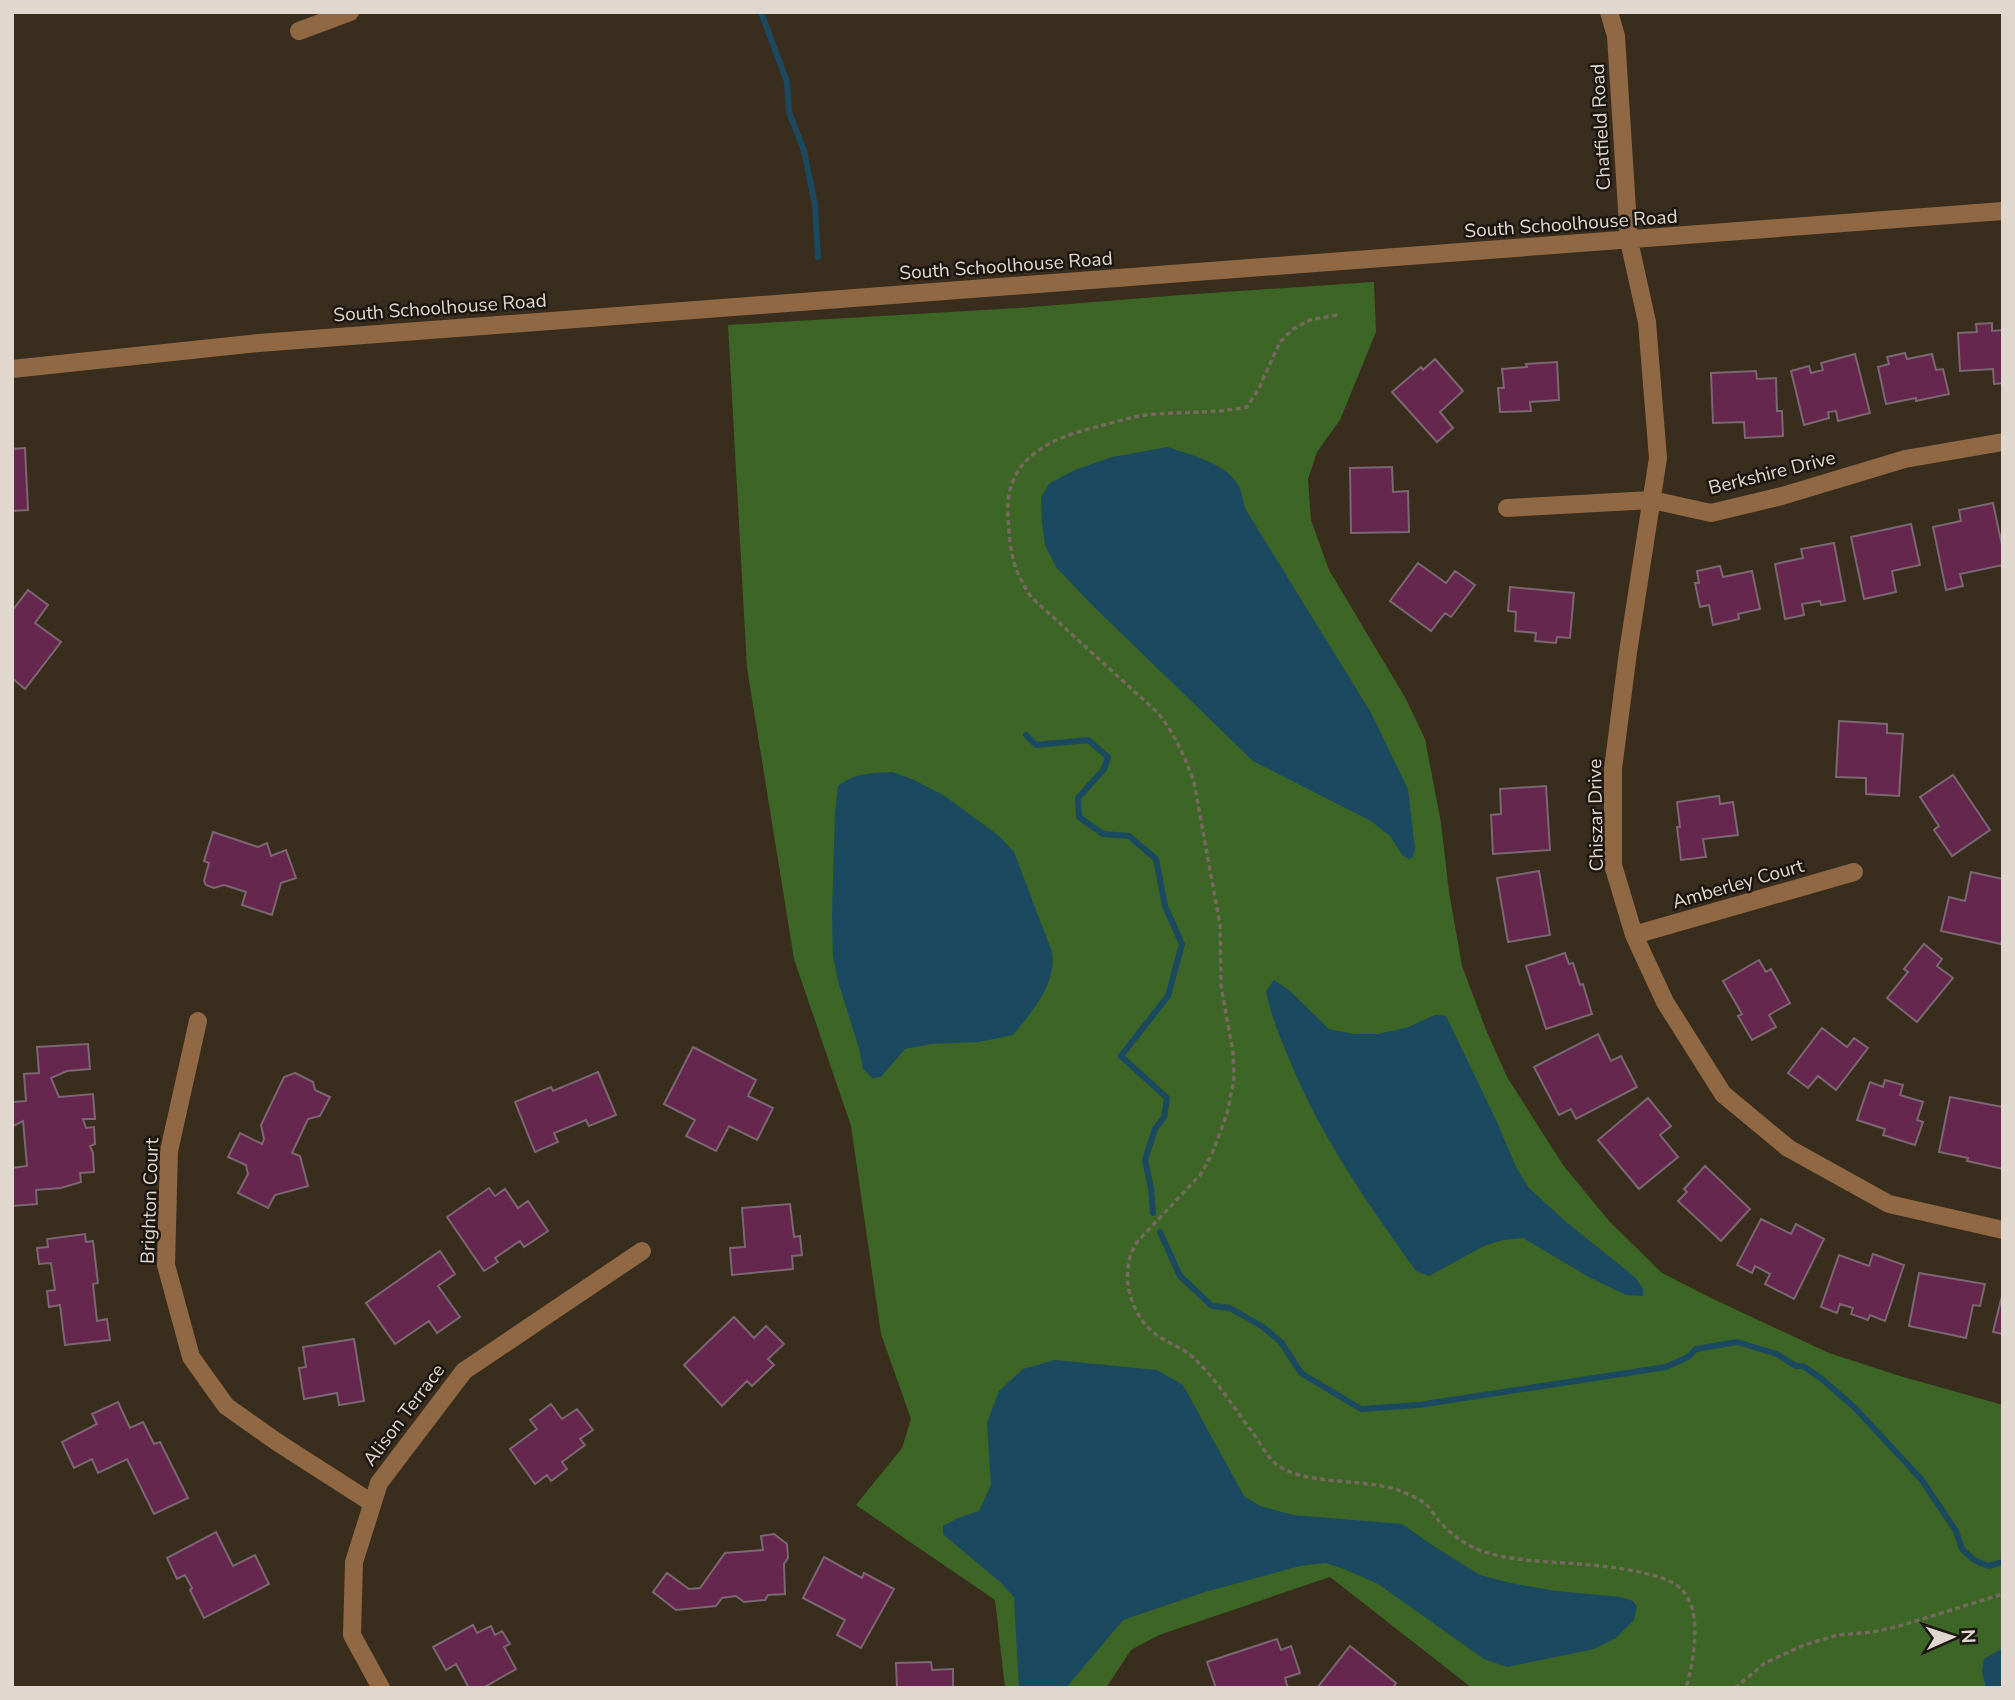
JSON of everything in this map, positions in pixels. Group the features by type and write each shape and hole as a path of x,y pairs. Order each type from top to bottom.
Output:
{"street":[{"path":"299,31 351,12"},
{"name":"Chatfield Road","path":"1609,12 1616,36 1629,241"},
{"name":"South Schoolhouse Road","path":"12,369 312,339 2003,212"},
{"name":"Chiszar Drive","path":"1629,241 1647,322 1658,458 1613,769 1613,865 1633,935 1665,1002 1723,1094 1788,1148 1889,1204 2003,1230"},
{"name":"Berkshire Drive","path":"1507,508 1652,500 1711,513 1782,496 1905,459 2003,442"},
{"name":"Amberley Court","path":"1633,935 1854,872"},
{"name":"Brighton Court","path":"198,1021 169,1151 166,1265 191,1357 226,1406 372,1503"},
{"name":"Alison Terrace","path":"381,1688 352,1635 354,1562 379,1483 464,1371 642,1251"}],"path":[{"path":"1337,315 1310,320 1293,328 1280,342 1258,390 1247,407 1226,411 1145,415 1068,434 1032,454 1021,467 1012,486 1007,509 1012,558 1019,579 1031,597 1158,713 1173,732 1194,782 1220,925 1222,986 1233,1052 1234,1079 1227,1114 1212,1154 1201,1174 1137,1242 1130,1253 1127,1278 1131,1298 1147,1326 1194,1359 1218,1385 1269,1457 1288,1471 1373,1484 1404,1493 1426,1504 1439,1521 1461,1541 1481,1551 1510,1559 1627,1570 1659,1577 1680,1588 1688,1597 1695,1624 1693,1654 1686,1688"},
{"path":"1735,1688 1765,1662 1804,1644 1838,1635 1896,1627 2003,1594"}],"green space":[{"path":"1374,282 1376,332 1340,420 1317,452 1308,479 1311,520 1329,570 1406,699 1425,739 1441,823 1449,892 1462,966 1507,1077 1563,1165 1609,1221 1662,1273 1829,1353 2003,1405 2003,1688 1472,1688 1330,1577 1159,1635 1131,1650 1106,1688 1005,1688 995,1600 856,1505 902,1448 911,1419 881,1334 851,1126 794,959 747,668 728,325 1019,308"}],"water":[{"path":"1168,447 1215,464 1239,486 1246,510 1370,711 1408,789 1415,849 1413,857 1409,859 1402,855 1390,836 1371,821 1253,761 1056,567 1045,545 1042,522 1041,497 1050,483 1075,470 1112,457"},
{"path":"892,772 945,796 999,836 1014,852 1052,952 1053,964 1042,997 1013,1035 979,1042 930,1044 905,1049 881,1077 872,1078 863,1069 833,957 835,813 838,786 857,776"},
{"path":"1274,980 1289,990 1329,1029 1354,1034 1377,1034 1406,1028 1435,1015 1446,1016 1516,1167 1529,1188 1636,1278 1643,1289 1643,1296 1626,1295 1587,1276 1523,1238 1484,1246 1429,1276 1416,1271 1347,1169 1302,1089 1279,1035 1268,1000 1266,991"},
{"path":"1055,1360 1157,1370 1183,1385 1244,1496 1260,1506 1293,1515 1402,1524 1480,1575 1557,1591 1620,1597 1633,1601 1637,1607 1634,1620 1616,1638 1594,1649 1507,1667 1484,1659 1378,1584 1326,1563 1300,1566 1205,1592 1123,1620 1066,1688 1019,1688 1014,1597 943,1534 943,1526 979,1511 991,1485 987,1423 999,1391 1023,1369"},
{"path":"2003,1648 2003,1688 1986,1688 1982,1672 1984,1659"}],"building":[{"path":"1992,323 1992,331 2003,330 2003,383 1994,384 1993,369 1960,371 1958,333 1977,332 1976,324"},
{"path":"1905,353 1907,359 1932,354 1936,370 1943,369 1949,394 1886,404 1878,367 1889,364 1887,357"},
{"path":"1855,354 1870,413 1838,421 1836,411 1828,412 1829,418 1804,425 1791,371 1809,366 1811,373 1823,370 1821,363"},
{"path":"1435,359 1463,391 1440,412 1453,428 1437,442 1392,392 1421,367 1423,370"},
{"path":"1557,362 1559,400 1530,402 1531,411 1500,412 1498,388 1504,388 1502,369"},
{"path":"1756,371 1757,379 1776,378 1777,411 1782,411 1783,436 1745,438 1744,422 1713,423 1711,373"},
{"path":"25,448 28,510 12,511 12,449"},
{"path":"1392,467 1393,492 1408,491 1409,532 1351,533 1350,468"},
{"path":"1993,503 2003,550 2003,565 1960,574 1963,586 1946,590 1933,527 1961,521 1959,510"},
{"path":"1911,524 1920,565 1892,571 1896,592 1864,599 1851,537"},
{"path":"1834,543 1845,601 1821,605 1820,601 1802,604 1804,615 1785,619 1775,564 1803,558 1801,549"},
{"path":"1418,563 1446,583 1455,571 1475,585 1451,617 1445,613 1431,631 1390,601"},
{"path":"1720,566 1723,577 1752,571 1760,609 1738,614 1739,619 1713,625 1709,605 1700,607 1695,583 1699,583 1697,571"},
{"path":"1510,587 1574,593 1570,638 1557,637 1556,643 1535,641 1536,633 1515,631 1516,612 1508,611"},
{"path":"28,590 48,605 35,623 61,642 25,689 12,678 12,611"},
{"path":"1839,721 1887,724 1887,733 1903,734 1899,796 1866,794 1866,778 1836,777"},
{"path":"1953,775 1990,830 1952,856 1934,830 1939,826 1920,797"},
{"path":"1546,786 1550,850 1493,854 1491,815 1501,814 1500,789"},
{"path":"1719,796 1720,804 1733,802 1738,835 1703,839 1706,857 1681,860 1677,802"},
{"path":"213,832 258,847 267,843 271,856 286,850 296,878 281,883 272,915 242,905 246,892 224,885 214,888 206,885 204,881 209,863 204,861"},
{"path":"1539,871 1550,935 1508,942 1497,878"},
{"path":"1971,872 2003,879 2001,944 1941,931 1949,897 1965,901"},
{"path":"1924,944 1942,959 1937,966 1953,978 1917,1022 1887,998 1908,972 1904,969"},
{"path":"1565,953 1569,964 1573,963 1580,985 1583,984 1592,1014 1546,1029 1526,966"},
{"path":"1759,960 1766,972 1771,969 1790,1003 1769,1015 1776,1027 1752,1040 1738,1016 1742,1014 1723,981"},
{"path":"1822,1028 1847,1047 1854,1038 1868,1048 1836,1090 1818,1076 1808,1088 1788,1073"},
{"path":"1598,1034 1611,1061 1621,1056 1637,1087 1576,1119 1571,1109 1559,1115 1534,1067"},
{"path":"88,1044 90,1069 67,1071 51,1078 59,1097 93,1094 95,1119 83,1119 86,1128 94,1127 95,1144 90,1146 94,1172 80,1173 81,1182 61,1188 36,1190 37,1204 12,1206 12,1168 27,1166 23,1121 13,1126 12,1107 12,1102 26,1101 24,1074 39,1073 37,1047"},
{"path":"693,1047 756,1080 748,1096 773,1108 757,1140 729,1126 716,1151 686,1136 695,1120 664,1104"},
{"path":"598,1072 616,1115 589,1126 586,1120 554,1133 558,1142 535,1152 515,1102 551,1087 553,1091"},
{"path":"295,1073 313,1082 315,1090 330,1097 320,1116 308,1119 292,1153 300,1156 308,1186 275,1195 268,1208 238,1193 248,1174 246,1165 228,1157 240,1133 262,1144 264,1139 261,1125 284,1077"},
{"path":"1885,1080 1903,1085 1900,1095 1923,1102 1917,1120 1923,1122 1915,1145 1883,1135 1885,1129 1857,1120 1870,1082 1883,1087"},
{"path":"1950,1097 2003,1107 2003,1169 1939,1152"},
{"path":"1648,1098 1671,1126 1660,1135 1678,1157 1639,1189 1598,1140"},
{"path":"1705,1166 1750,1209 1721,1241 1678,1201 1687,1192 1684,1189"},
{"path":"489,1188 495,1196 505,1189 518,1208 528,1201 548,1231 524,1247 520,1241 495,1258 498,1262 484,1271 447,1217"},
{"path":"790,1204 794,1237 800,1236 802,1255 792,1256 793,1269 732,1275 730,1248 745,1247 742,1208"},
{"path":"1761,1219 1791,1234 1796,1224 1824,1239 1794,1299 1765,1284 1770,1274 1755,1266 1752,1273 1737,1265"},
{"path":"85,1234 86,1242 93,1241 98,1283 93,1284 97,1321 107,1319 110,1340 65,1345 60,1305 49,1307 47,1291 55,1290 51,1263 39,1264 37,1248 48,1247 47,1239"},
{"path":"440,1251 455,1274 438,1286 460,1317 437,1333 429,1321 395,1344 366,1303"},
{"path":"1873,1254 1904,1265 1885,1321 1870,1315 1868,1320 1851,1314 1853,1308 1840,1304 1837,1313 1821,1307 1839,1255 1869,1266"},
{"path":"1919,1273 1985,1284 1980,1306 1973,1305 1966,1338 1909,1326"},
{"path":"2003,1296 2003,1334 1993,1332"},
{"path":"734,1317 754,1338 766,1326 784,1344 768,1359 774,1365 752,1386 747,1381 722,1406 684,1365"},
{"path":"354,1339 364,1401 339,1405 337,1393 304,1399 299,1368 306,1367 303,1347"},
{"path":"118,1402 130,1428 143,1422 154,1444 160,1442 188,1498 154,1514 127,1459 98,1473 92,1459 74,1468 62,1442 97,1424 92,1414"},
{"path":"551,1404 562,1419 577,1409 593,1430 580,1439 585,1445 562,1462 567,1469 551,1481 547,1475 535,1484 510,1449 537,1429 530,1420"},
{"path":"216,1532 233,1566 255,1555 269,1584 204,1618 185,1575 177,1579 167,1558"},
{"path":"774,1534 787,1544 788,1558 784,1564 785,1594 768,1595 765,1600 744,1602 736,1596 722,1598 716,1606 676,1610 653,1592 667,1573 689,1589 700,1588 725,1553 763,1550 761,1536"},
{"path":"824,1557 862,1578 864,1573 894,1589 861,1648 837,1635 845,1620 803,1598"},
{"path":"473,1625 477,1633 491,1626 495,1635 502,1631 510,1644 504,1647 516,1669 483,1688 469,1688 456,1664 446,1670 433,1647"},
{"path":"1277,1639 1281,1650 1291,1646 1300,1673 1285,1678 1288,1688 1216,1688 1207,1662"},
{"path":"1350,1646 1396,1683 1393,1688 1317,1688"},
{"path":"931,1662 932,1670 953,1669 953,1688 897,1688 896,1663"}],"waterway":[{"path":"761,12 787,82 789,112 804,151 815,205 818,257"},
{"path":"1026,735 1036,745 1088,740 1108,757 1104,769 1078,798 1079,817 1103,834 1129,836 1156,859 1165,906 1182,944 1168,996 1121,1056 1167,1098 1164,1117 1155,1129 1145,1160 1153,1213"},
{"path":"1160,1232 1180,1276 1212,1306 1230,1308 1263,1327 1281,1342 1301,1373 1361,1409 1419,1405 1666,1367 1688,1357 1696,1349 1737,1342 1777,1354 1796,1366 1803,1366 1822,1379 1854,1407 1921,1479 1956,1531 1962,1549 1974,1560 1988,1566 2003,1562"}]}
